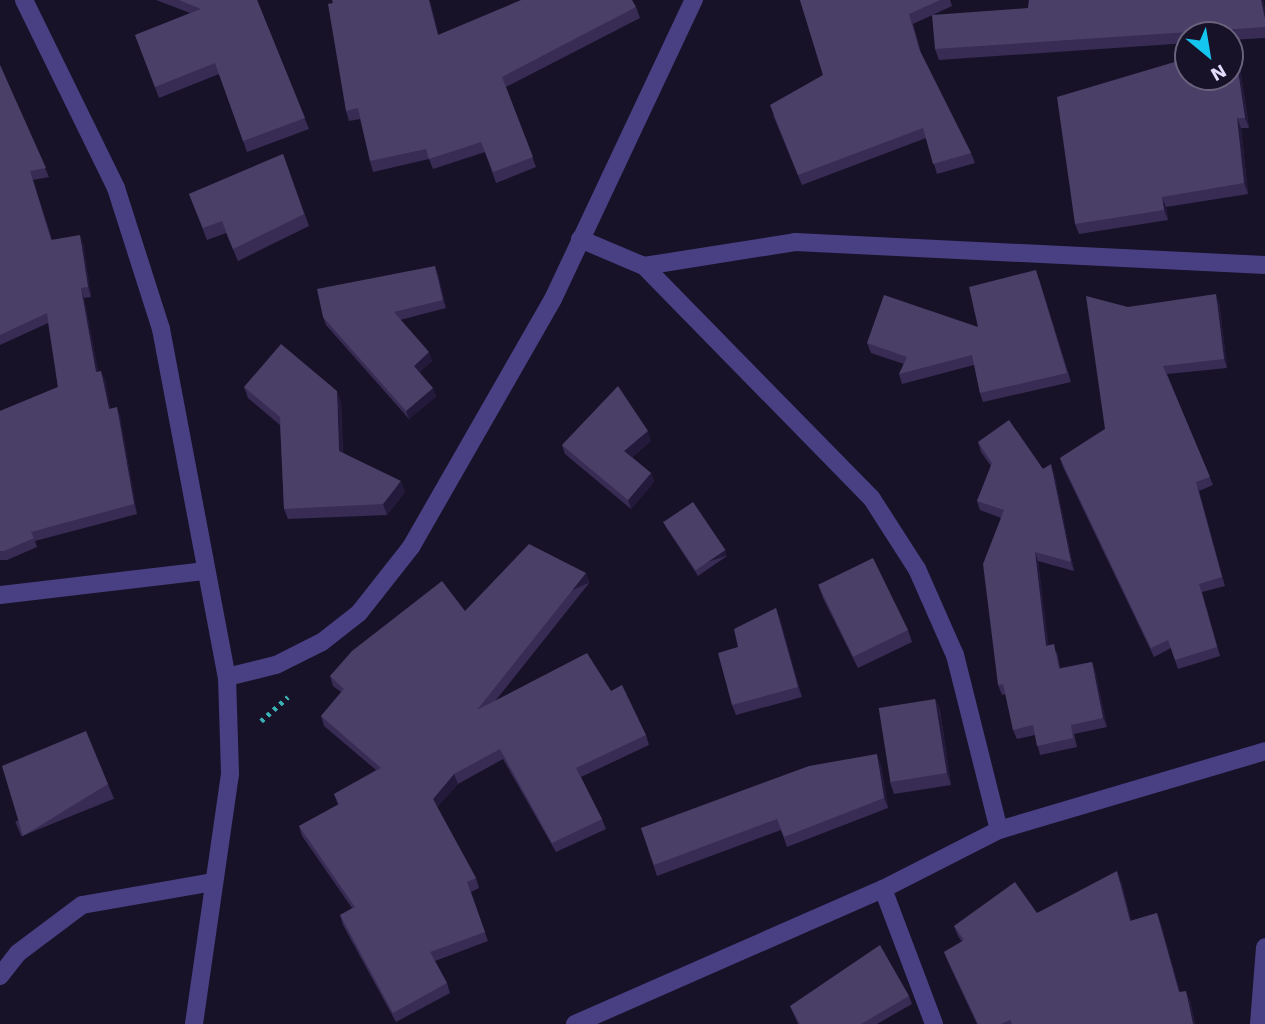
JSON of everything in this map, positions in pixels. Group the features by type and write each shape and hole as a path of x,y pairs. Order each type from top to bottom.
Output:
{"street":[{"path":"24,0 116,188 161,329 204,571 227,677 229,774 194,1024"},
{"path":"227,677 276,665 322,642 388,579 553,299 694,0"},
{"path":"580,239 644,266 852,475 887,522 936,605 955,655 999,830"},
{"path":"644,266 794,242 1265,265"},
{"path":"0,595 204,571"},
{"path":"576,1024 883,889 999,830 1265,751"},
{"path":"0,975 18,953 82,905 214,882"},
{"path":"883,889 934,1024"},
{"path":"1259,1024 1265,947"}],"building":[{"path":"179,0 257,0 305,118 243,141 215,63 155,87 135,35 201,9"},
{"path":"332,0 429,0 438,35 521,0 632,0 636,7 502,77 533,157 493,172 481,142 429,159 426,149 370,161 358,108 346,111 328,4 333,3"},
{"path":"800,0 940,0 909,14 919,49 971,153 933,164 923,128 798,175 770,105 823,75"},
{"path":"1029,0 1261,0 1265,27 1244,28 1244,21 1174,21 1174,33 935,49 932,15 1028,8"},
{"path":"1174,62 1174,91 1241,91 1245,118 1237,118 1244,183 1162,197 1164,210 1075,224 1057,97"},
{"path":"0,65 46,168 30,171 51,240 80,235 88,287 81,288 96,372 101,371 109,409 117,407 134,504 31,532 34,538 4,551 0,551 0,411 58,387 47,313 0,335"},
{"path":"283,154 304,214 233,249 222,221 203,228 189,194"},
{"path":"435,266 443,300 394,312 429,352 414,366 433,388 406,411 323,317 317,289"},
{"path":"1036,270 1067,373 980,393 972,355 899,374 907,357 867,343 884,295 978,327 969,287"},
{"path":"1216,294 1224,359 1163,366 1210,477 1196,482 1222,577 1199,584 1217,647 1175,660 1168,640 1151,648 1060,458 1105,429 1086,296 1128,307"},
{"path":"281,344 337,391 339,451 401,481 383,504 284,509 280,417 244,387"},
{"path":"618,386 648,431 624,451 651,473 628,500 562,445"},
{"path":"1009,420 1043,469 1051,464 1071,562 1035,552 1046,646 1054,644 1059,669 1092,662 1103,718 1071,725 1073,738 1037,746 1033,725 1013,730 1003,684 998,685 983,564 1004,510 977,501 992,463 978,442"},
{"path":"693,502 725,550 696,570 663,522"},
{"path":"529,544 586,573 477,710 587,653 611,691 622,685 646,735 576,768 602,819 552,843 500,749 454,774 433,799 476,878 467,882 485,932 430,952 447,983 393,1013 340,915 355,907 299,826 339,804 334,794 381,768 321,716 344,689 330,676 352,651 442,581 465,611"},
{"path":"873,558 908,630 853,657 818,585"},
{"path":"776,608 798,687 732,705 718,653 738,647 734,629"},
{"path":"935,699 947,773 890,782 879,708"},
{"path":"86,731 108,784 23,836 2,766"},
{"path":"877,754 884,798 784,837 777,819 654,865 641,828 809,766"},
{"path":"1117,871 1130,921 1157,913 1179,992 1186,991 1193,1024 1012,1024 1010,1020 1001,1024 978,1024 944,952 964,940 954,926 1015,882 1037,913"},
{"path":"880,945 909,996 861,1024 800,1024 790,1006"}]}
